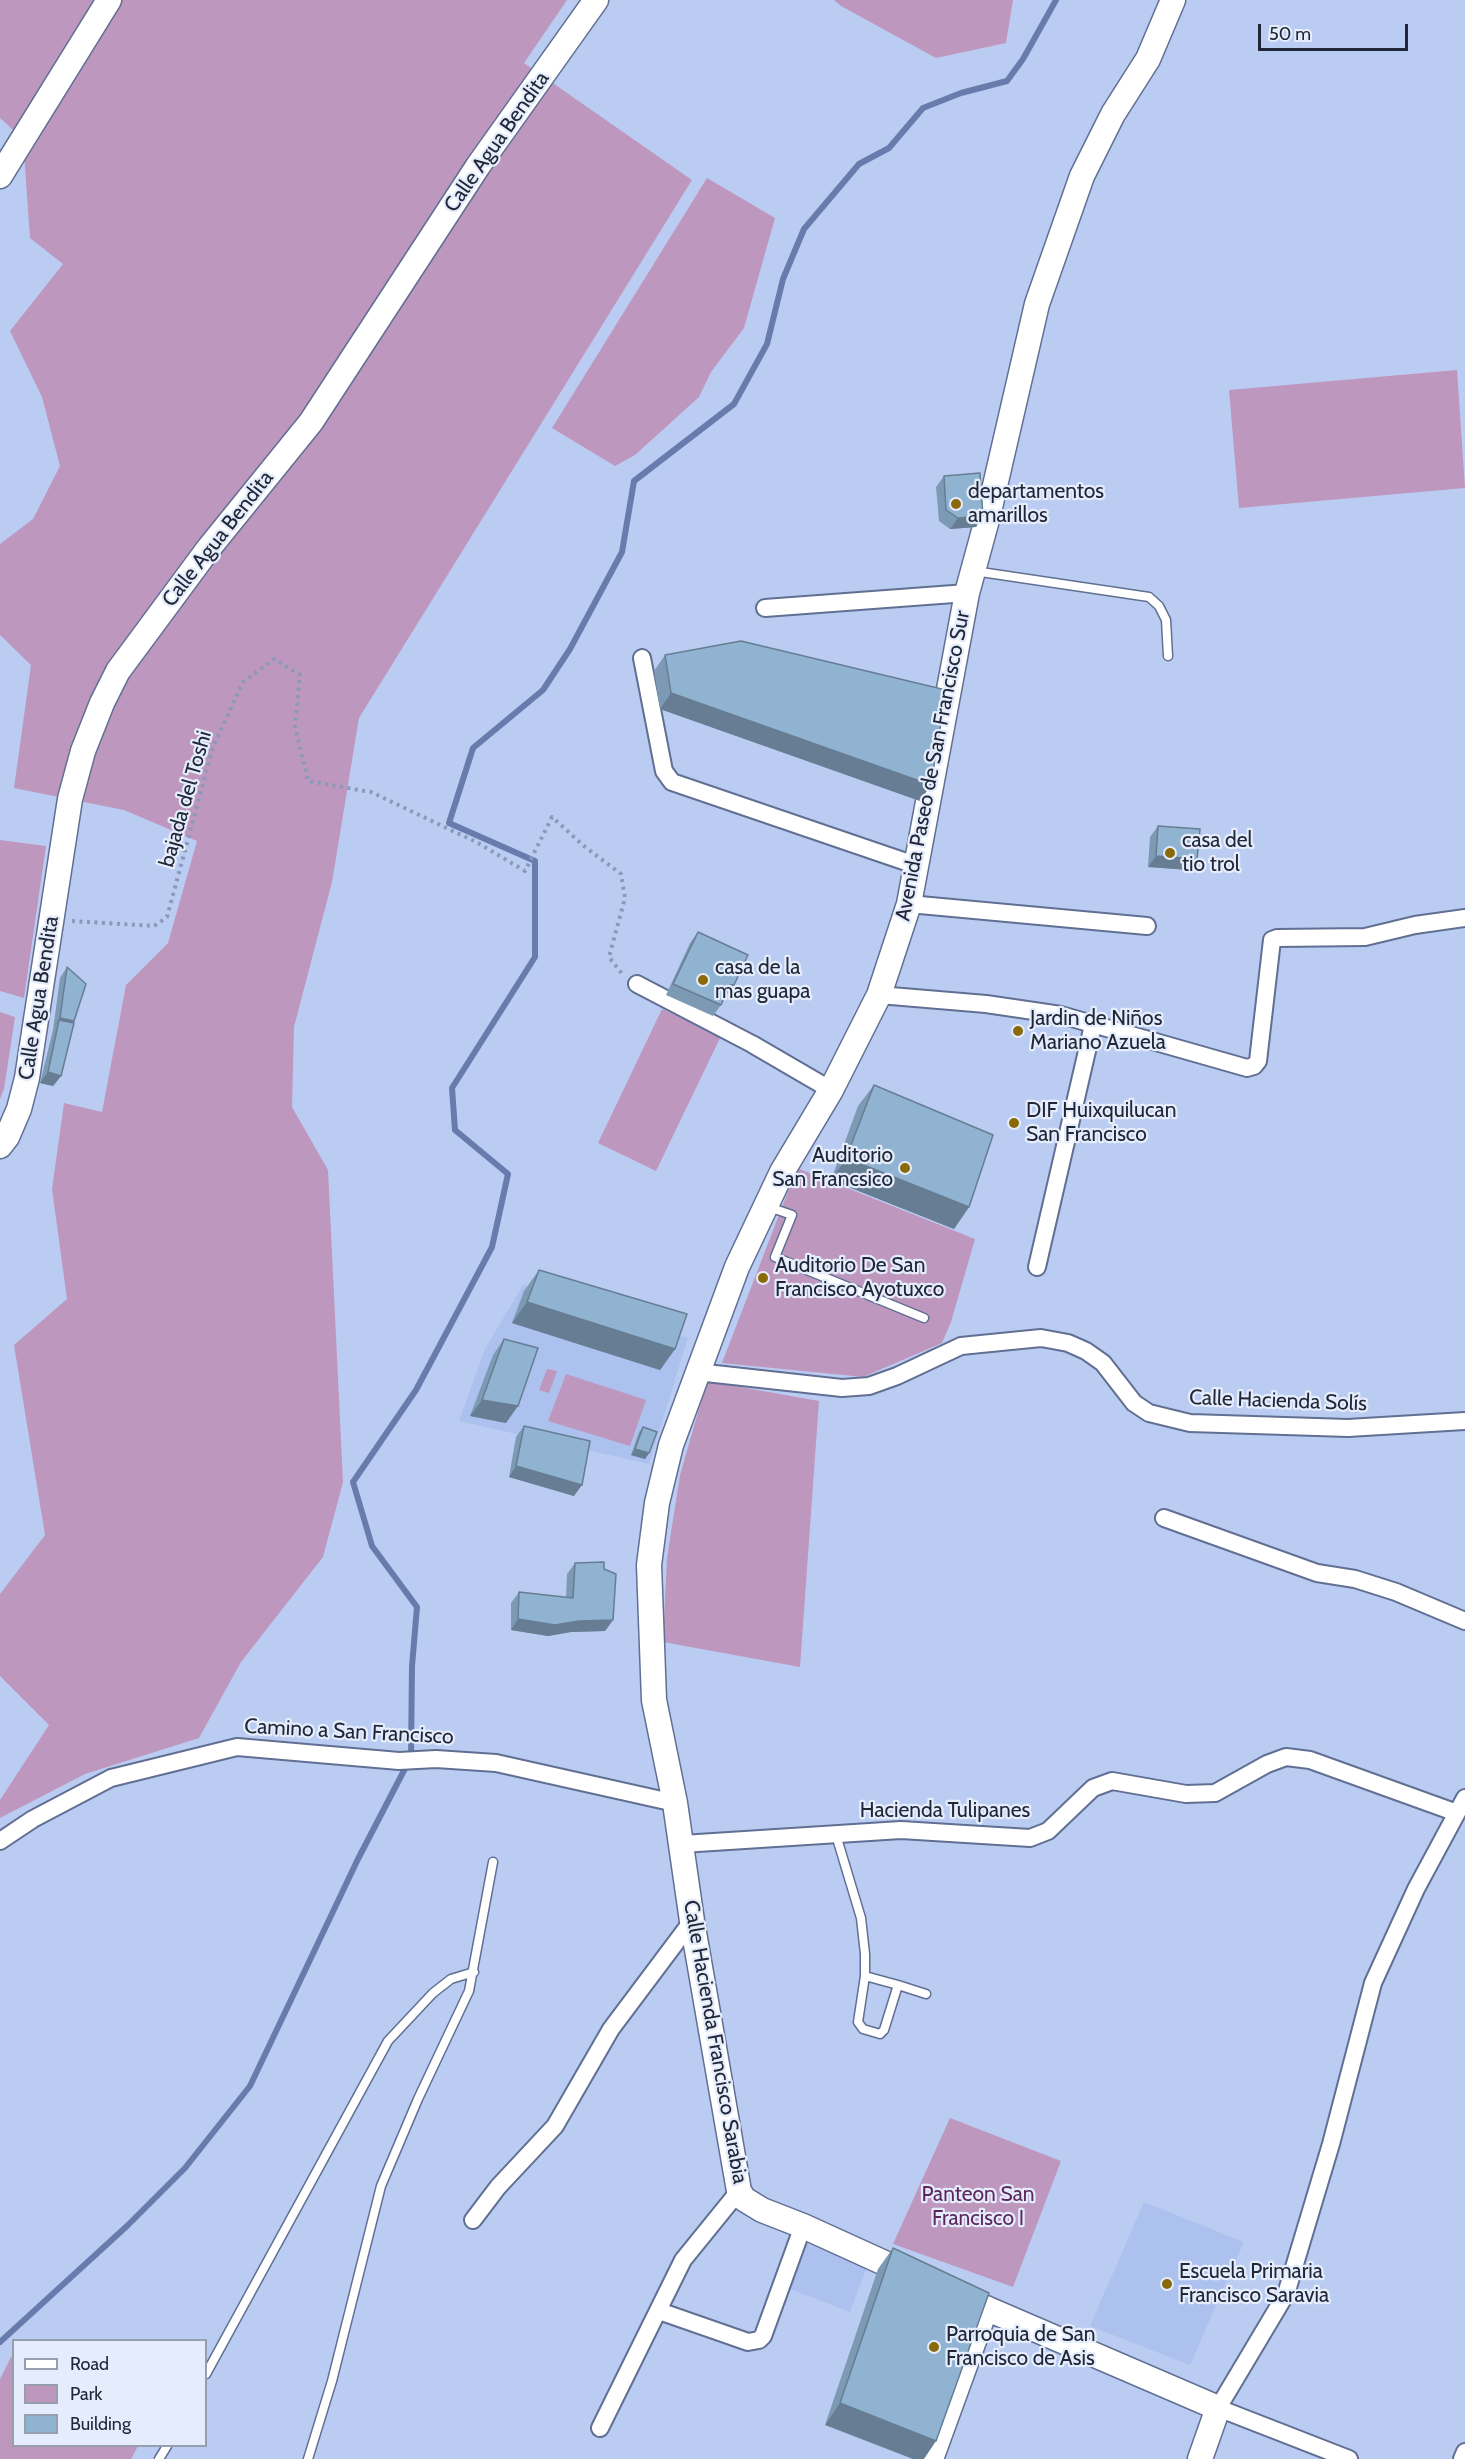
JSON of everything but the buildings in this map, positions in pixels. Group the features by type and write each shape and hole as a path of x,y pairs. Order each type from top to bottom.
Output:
{"main road":[{"path":"0,176 109,0"},
{"name":"Calle Agua Bendita","path":"0,1146 7,1137 19,1109 27,1078 70,799 84,751 102,703 118,671 209,548 311,422 478,166 596,0"},
{"name":"Avenida Paseo de San Francisco Sur","path":"675,1803 654,1700 649,1565 657,1503 666,1464 697,1372 737,1267 782,1172 831,1090 879,995 909,904 918,866 970,582 1037,304 1082,176 1113,114 1148,59 1173,0"},
{"name":"Calle Hacienda Francisco Sarabia","path":"675,1803 692,1921 739,2191 744,2199 762,2211 803,2226 1218,2408"},
{"path":"931,2459 986,2308"},
{"path":"1200,2459 1218,2408"}],"street":[{"path":"765,608 970,582"},
{"path":"642,658 664,771 672,782 918,866"},
{"path":"909,904 1147,926"},
{"path":"879,995 1008,1007 1061,1015 1247,1068 1254,1066 1258,1061 1272,940 1277,938 1365,938 1415,925 1465,918"},
{"path":"637,984 752,1044 831,1090"},
{"path":"1037,1267 1093,1025"},
{"name":"Calle Hacienda Solís","path":"697,1372 842,1388 869,1386 897,1376 961,1346 1041,1338 1068,1343 1086,1351 1103,1363 1134,1403 1149,1413 1190,1423 1348,1428 1465,1420"},
{"path":"1164,1518 1317,1573 1355,1579 1396,1592 1465,1621"},
{"name":"Camino a San Francisco","path":"0,1841 33,1819 111,1778 237,1747 399,1761 496,1763 675,1803"},
{"name":"Hacienda Tulipanes","path":"682,1844 901,1830 1030,1838 1048,1831 1093,1788 1112,1781 1186,1794 1215,1793 1267,1764 1286,1757 1310,1760 1461,1805"},
{"path":"1218,2408 1286,2294 1331,2145 1373,1983 1416,1889 1461,1805"},
{"path":"473,2220 498,2187 555,2126 611,2029 692,1921"},
{"path":"600,2428 683,2260 739,2191"},
{"path":"659,2311 748,2342 759,2340 763,2336 803,2226"},
{"name":"Calle Hacienda Francisco Sarabia","path":"1218,2408 1348,2459"},
{"path":"1462,2459 1465,2452"}],"lane":[{"path":"970,582 1149,597 1159,606 1166,620 1168,656"},
{"path":"766,1206 792,1215 775,1257 924,1318"},
{"path":"836,1835 861,1918 865,1976 858,2022 863,2028 880,2034 884,2030 897,1985"},
{"path":"308,2459 332,2381 381,2186 418,2099 469,1991 493,1862"},
{"path":"207,2372 388,2041 433,1993 451,1979 474,1972"},
{"path":"865,1976 926,1995"}],"path":[{"name":"bajada del Toshi","path":"68,921 154,926 167,917 213,747 243,682 274,659 300,675 295,726 308,781 371,792 478,843 525,871 552,817 584,846 621,874 625,898 609,957 619,972 637,984"}],"shaded area":[{"path":"523,1285 688,1338 649,1464 459,1421 485,1349"},
{"name":"Escuela Primaria Francisco Saravia","path":"1144,2202 1244,2242 1190,2365 1090,2326"},
{"path":"807,2244 867,2267 850,2312 790,2289"}],"green space":[{"path":"0,0 567,0 524,63 692,180 359,718 332,882 294,1027 292,1107 328,1170 343,1482 323,1557 241,1662 199,1738 85,1774 0,1818 0,1800 49,1725 0,1676 0,1594 45,1535 14,1345 67,1299 52,1189 64,1103 102,1112 126,985 168,943 197,841 124,810 14,788 31,665 0,635 0,544 33,519 60,466 42,397 10,331 63,264 30,238 23,139 0,118"},
{"path":"834,0 1013,0 1006,43 936,58"},
{"path":"707,178 775,218 744,328 711,372 699,397 635,455 615,466 552,428"},
{"path":"1457,370 1465,488 1239,508 1229,390"},
{"path":"0,840 46,846 24,998 0,991"},
{"path":"662,1009 721,1036 656,1171 598,1143"},
{"path":"0,1012 15,1017 4,1089 0,1099"},
{"path":"797,1168 975,1239 951,1322 942,1343 863,1377 722,1363"},
{"path":"547,1369 557,1371 549,1393 539,1390"},
{"path":"566,1374 646,1400 630,1446 548,1421"},
{"path":"707,1381 819,1401 800,1667 663,1642 667,1558 680,1475"},
{"name":"Panteon San Francisco I","path":"950,2118 1061,2161 1013,2287 893,2244"},
{"path":"12,2357 12,2447 137,2447 131,2459 0,2459 0,2379"}],"waterway":[{"path":"0,2342 127,2226 185,2168 250,2086 358,1859 411,1757 412,1666 417,1607 372,1546 353,1482 416,1390 492,1247 508,1174 455,1130 452,1088 535,957 535,861 449,823 473,748 543,690 570,649 622,552 634,481 734,404 767,344 783,279 804,229 859,164 889,148 923,108 961,93 1007,81 1023,59 1056,0"}],"place":[{"name":"departamentos amarillos","path":"956,504"},
{"name":"casa del tio trol","path":"1170,853"},
{"name":"casa de la mas guapa","path":"703,980"},
{"name":"Jardin de Niños Mariano Azuela","path":"1018,1031"},
{"name":"DIF Huixquilucan San Francisco","path":"1014,1123"},
{"name":"Auditorio San Francsico","path":"905,1168"},
{"name":"Auditorio De San Francisco Ayotuxco","path":"763,1278"},
{"name":"Escuela Primaria Francisco Saravia","path":"1167,2284"},
{"name":"Parroquia de San Francisco de Asis","path":"934,2347"}]}
